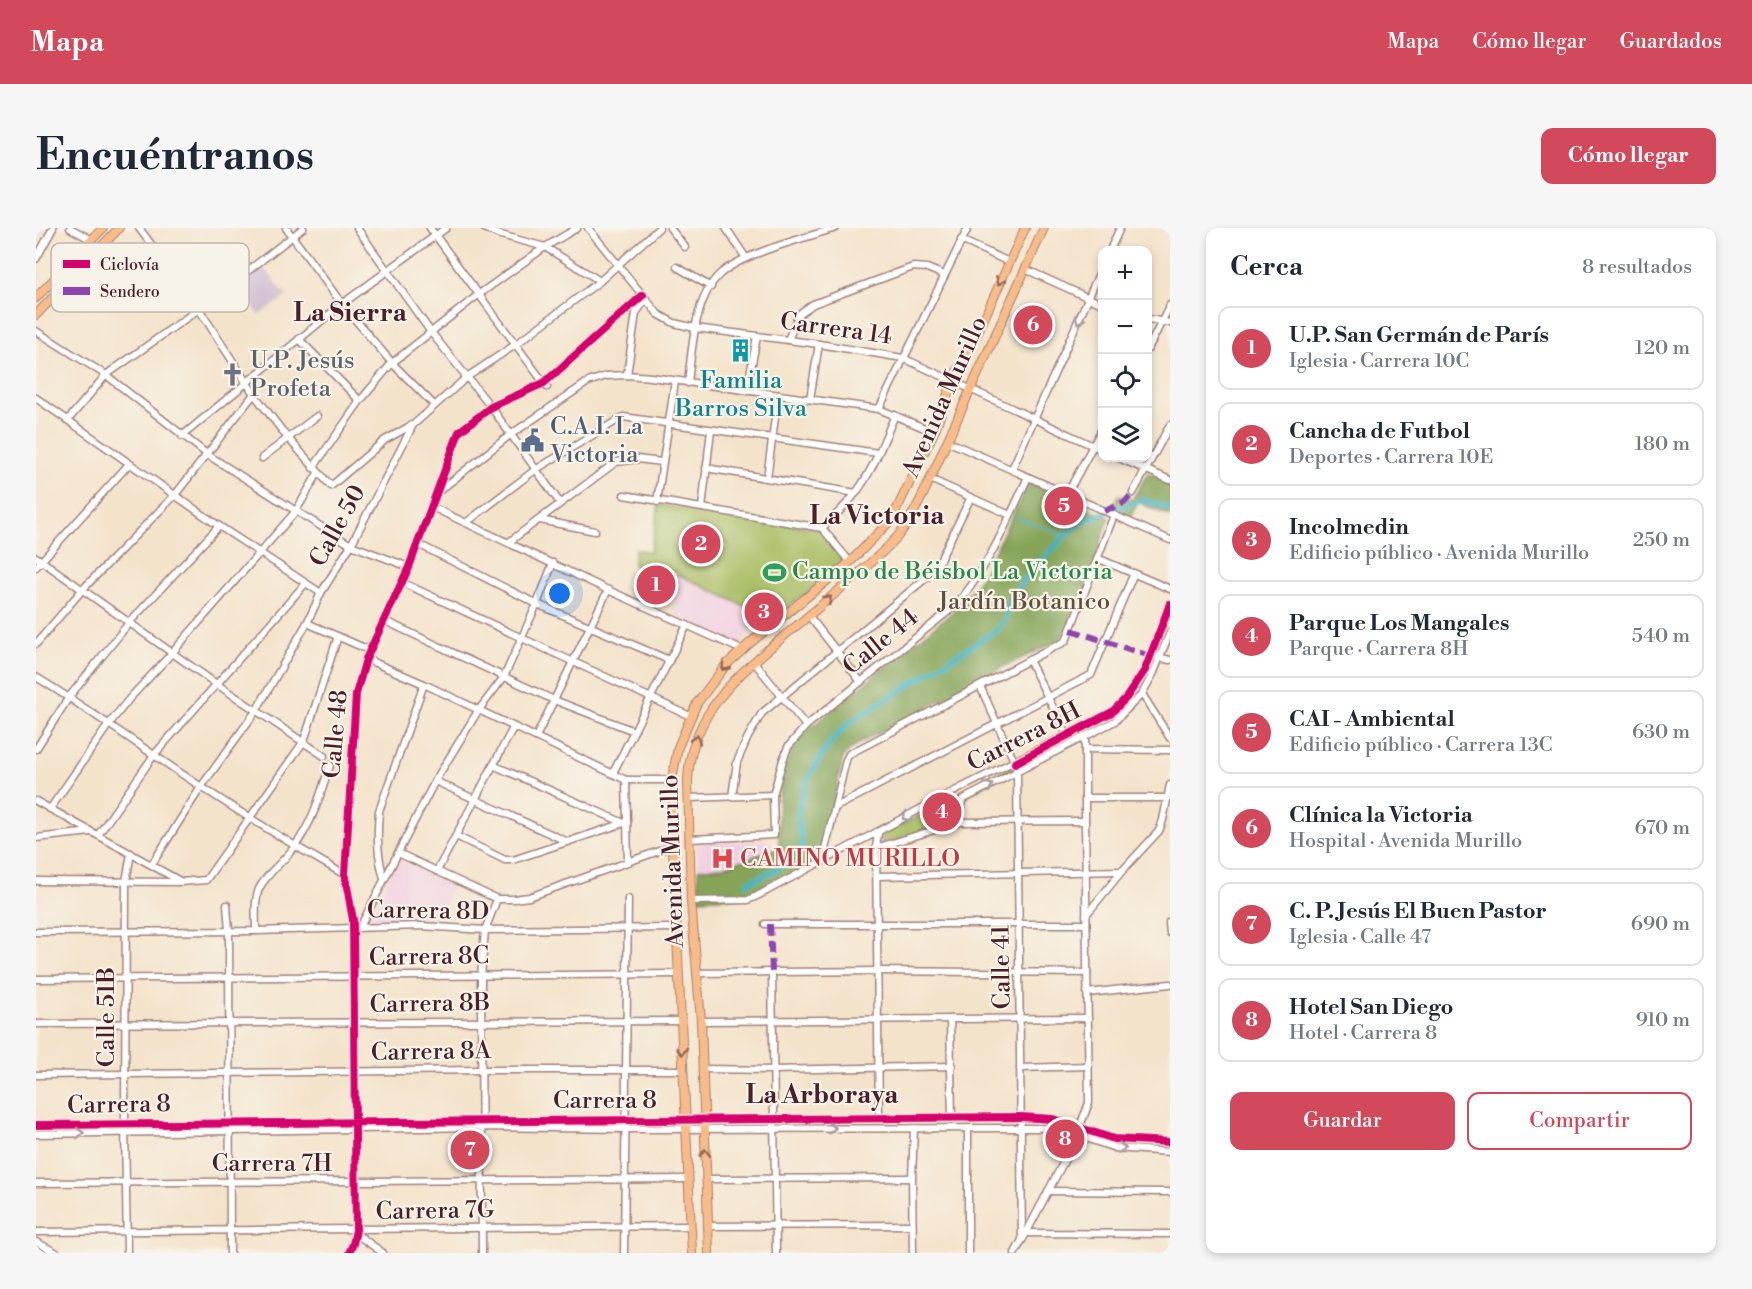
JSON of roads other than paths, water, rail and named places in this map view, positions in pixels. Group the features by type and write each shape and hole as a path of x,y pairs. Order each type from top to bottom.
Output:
{"main road":[{"path":"89,243 103,228"},
{"path":"105,243 119,228"},
{"name":"Avenida Murillo","path":"692,1253 673,846 672,780 678,747 690,716 715,678 742,650 850,562 892,519 934,432 953,380 976,336 1025,228"},
{"name":"Avenida Murillo","path":"709,1253 701,1021 691,901 688,766 704,720 727,687 876,559 897,536 917,506 1044,228"},
{"path":"36,298 51,282"},
{"path":"36,315 51,299"}],"street":[{"path":"36,259 53,228"},
{"path":"70,228 92,240"},
{"path":"139,228 150,243"},
{"path":"286,228 342,304 392,363 434,405"},
{"path":"249,270 303,228"},
{"path":"357,228 430,331 490,407 560,503"},
{"path":"430,228 546,385"},
{"path":"182,436 342,304 446,228"},
{"path":"484,228 497,234 545,247 600,281"},
{"path":"50,809 109,724 296,511 315,471 360,401 392,363 478,295 545,247 577,228"},
{"name":"Carrera 14","path":"588,228 658,314 674,323 694,328 819,344 903,358 1098,448"},
{"name":"Calle 50","path":"152,864 201,787 256,711 307,623 321,593 351,545 413,425 466,377 515,345 600,281 659,228"},
{"path":"670,228 685,247"},
{"path":"726,228 746,258"},
{"path":"688,383 694,328 706,295 720,274 746,258 836,228"},
{"path":"879,408 968,228"},
{"path":"1112,246 1120,228"},
{"path":"961,240 1008,262"},
{"path":"677,267 711,287"},
{"path":"788,340 799,314 813,304 913,267 927,268 944,275"},
{"path":"1025,269 1098,302"},
{"path":"1012,470 1098,277"},
{"path":"627,375 638,309 645,297"},
{"name":"Calle 48","path":"349,1253 355,1231 354,978 357,927 345,875 356,694 366,658 409,567 459,432 490,407 546,385 645,297"},
{"path":"1152,343 1166,323 1170,305"},
{"path":"638,309 646,307 654,309"},
{"path":"68,420 106,375 195,312"},
{"path":"201,312 254,394 315,471 331,486 385,440 413,425"},
{"path":"36,331 106,375 208,455 296,511 351,545 409,567"},
{"path":"747,391 757,336"},
{"path":"299,339 360,401"},
{"path":"810,399 819,344"},
{"path":"437,493 510,435 588,382 606,376 627,375 879,408 934,432"},
{"path":"657,502 675,381"},
{"path":"36,644 83,590 175,495 254,394"},
{"path":"767,478 778,395"},
{"path":"36,398 219,526 321,593"},
{"path":"822,528 856,493 867,476 896,415"},
{"path":"262,458 317,416"},
{"path":"467,522 535,470 623,417 878,453"},
{"path":"1133,493 1170,425"},
{"path":"702,508 711,430"},
{"path":"1067,494 1098,437"},
{"path":"948,441 1170,540"},
{"path":"509,542 616,462 638,459 662,462"},
{"path":"1128,462 1170,480"},
{"path":"36,567 39,559 129,464"},
{"path":"705,468 856,493"},
{"name":"Calle 44","path":"689,839 774,835 774,795 788,747 806,726 955,606 966,594 985,565 1028,477"},
{"path":"930,479 1010,515"},
{"path":"624,495 822,528 850,562"},
{"path":"732,797 737,762 762,713 926,578 938,564 971,497"},
{"path":"432,507 742,650"},
{"path":"822,862 849,754 1066,641 1097,558 1110,513"},
{"path":"540,520 595,531"},
{"path":"37,745 69,697 129,623 219,526"},
{"path":"418,544 537,604 669,660"},
{"path":"1097,558 1170,588"},
{"path":"39,559 215,683 324,756"},
{"path":"357,927 435,781 478,711 504,677 553,562"},
{"path":"836,807 1091,675 1134,573"},
{"path":"401,582 690,716"},
{"path":"36,838 94,833 154,755 215,683 305,584"},
{"path":"536,737 608,590"},
{"path":"1170,604 1150,656 1170,660"},
{"path":"808,616 861,682"},
{"path":"383,620 554,700 634,731"},
{"path":"307,623 369,650"},
{"path":"613,773 687,625"},
{"name":"Carrera 8H","path":"960,822 962,800 1115,721 1142,694 1155,672 1170,632"},
{"path":"36,881 180,882 206,880 304,741 338,636"},
{"name":"Carrera 8H","path":"691,901 748,900 939,799 1015,763 1112,712 1126,698 1145,670 1150,656"},
{"path":"366,658 626,780 672,780"},
{"path":"1029,660 1071,743"},
{"path":"754,662 806,726"},
{"path":"36,677 201,787 345,875"},
{"path":"384,878 378,858 379,811 424,684"},
{"name":"Calle 41","path":"980,686 1017,772 1022,1240 1015,1253"},
{"path":"1142,694 1170,738"},
{"path":"437,871 513,728"},
{"path":"1022,1240 1077,1135 1089,1103 1084,821 1085,736"},
{"path":"1085,749 1170,750"},
{"path":"256,931 258,891 295,846 316,809 330,765"},
{"path":"493,765 626,823"},
{"path":"626,780 628,861"},
{"path":"435,781 568,842"},
{"path":"1086,915 1159,831 1170,785"},
{"path":"689,798 774,795"},
{"path":"1085,798 1167,798"},
{"path":"36,801 152,864 180,882"},
{"path":"876,848 960,822 1084,821"},
{"path":"456,837 505,860 513,860 626,823"},
{"path":"878,833 876,848 879,1118"},
{"path":"398,853 497,899 514,899 529,897 576,882 673,846"},
{"name":"Calle 51B","path":"127,1253 124,1075 125,932 126,882 131,853"},
{"path":"877,876 1122,871"},
{"path":"482,1253 481,976 485,930 497,899"},
{"path":"624,1253 628,899"},
{"path":"227,905 230,931 230,1253"},
{"path":"1169,922 1170,933"},
{"path":"765,924 1086,924"},
{"name":"Carrera 8D","path":"36,932 256,931 421,926 485,930 676,928"},
{"path":"697,973 878,971 1087,973"},
{"path":"772,972 776,1253"},
{"name":"Carrera 8C","path":"36,979 679,974"},
{"path":"1087,993 1170,984"},
{"path":"701,1021 1088,1018"},
{"path":"950,1019 952,1117"},
{"name":"Carrera 8B","path":"36,1024 681,1021"},
{"path":"703,1069 773,1070 952,1066"},
{"path":"1020,1068 1089,1066"},
{"name":"Carrera 8A","path":"36,1075 683,1070"},
{"name":"Carrera 8","path":"705,1124 773,1119 1021,1117 1053,1119 1081,1126 1114,1139 1170,1142"},
{"name":"Carrera 8","path":"36,1134 125,1128 483,1124 705,1124 773,1128 1047,1128 1115,1148 1170,1152"},
{"name":"Carrera 8","path":"36,1125 125,1128"},
{"path":"913,1253 914,1128"},
{"path":"968,1129 968,1253"},
{"path":"706,1179 912,1178"},
{"name":"Carrera 7H","path":"36,1183 688,1179"},
{"path":"1048,1191 1170,1192"},
{"path":"708,1227 912,1225"},
{"name":"Carrera 7G","path":"36,1232 690,1227"},
{"path":"355,1231 383,1253"},
{"path":"1026,1233 1170,1234"},
{"path":"36,1242 57,1253"}],"waterway":[{"path":"747,883 783,866 799,853 802,844 798,816 804,791 823,753 849,723 997,630 1005,619 1008,603 1027,576 1078,525 1114,509 1143,500 1170,509"},
{"path":"1089,507 1093,519"},
{"path":"1014,517 1065,535"}],"place":[{"name":"Clínica la Victoria","path":"1033,325"},
{"name":"Familia Barros Silva","path":"741,351"},
{"name":"U.P. Jesús Profeta","path":"232,375"},
{"name":"C.A.I. La Victoria","path":"532,441"},
{"name":"CAI - Ambiental","path":"1064,506"},
{"name":"Cancha de Futbol","path":"701,544"},
{"name":"Campo de Béisbol La Victoria","path":"774,572"},
{"name":"U.P. San Germán de París","path":"656,585"},
{"name":"Incolmedin","path":"764,612"},
{"name":"Parque Los Mangales","path":"942,812"},
{"name":"CAMINO MURILLO","path":"722,859"},
{"name":"Hotel San Diego","path":"1065,1139"},
{"name":"C. P. Jesús El Buen Pastor","path":"470,1150"}],"district":[{"name":"La Sierra","path":"350,313"},
{"name":"La Victoria","path":"877,516"},
{"name":"La Arboraya","path":"822,1095"}],"park label":[{"name":"Jardín Botanico","path":"1024,602"}]}
